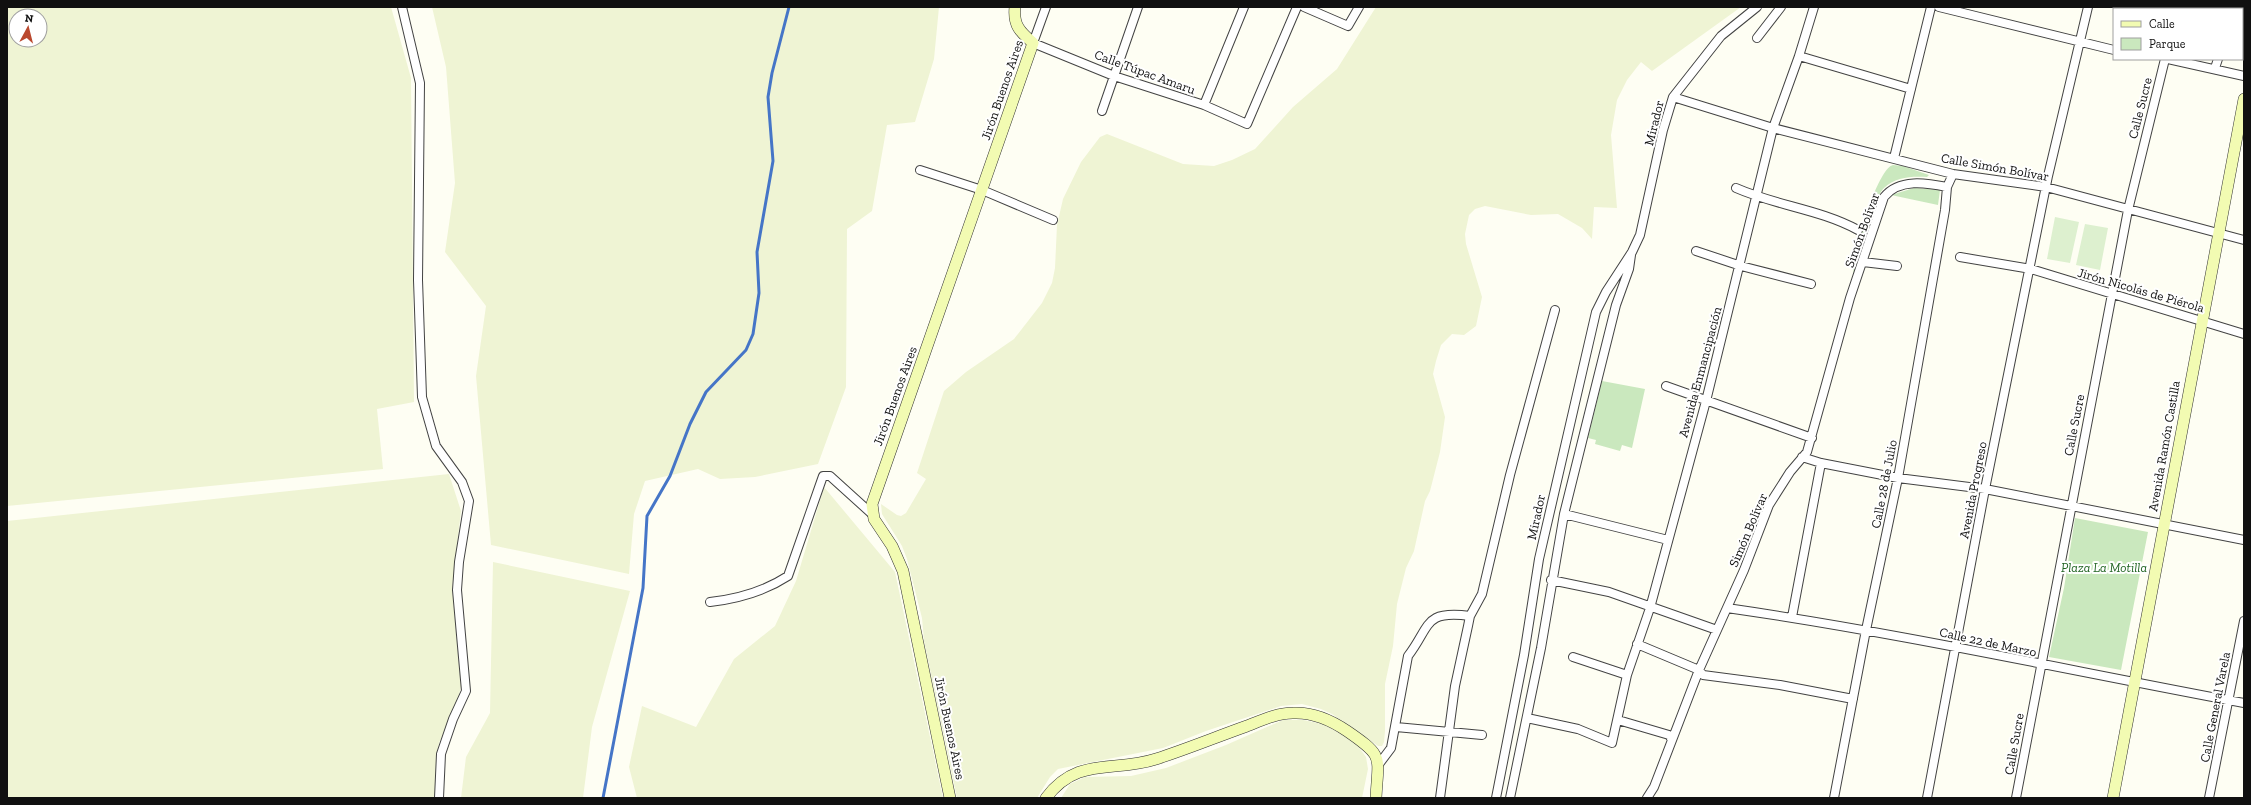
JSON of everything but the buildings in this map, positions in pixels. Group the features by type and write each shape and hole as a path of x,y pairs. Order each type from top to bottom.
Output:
{"street":[{"path":"402,7 420,82 418,280 422,397 436,446 462,482 469,501 459,562 457,590 466,691 453,719 441,754 439,798"},
{"path":"1015,7 1014,20 1016,25 1033,43"},
{"name":"Jirón Buenos Aires","path":"950,798 903,571 892,546 872,514 874,496 1046,7"},
{"path":"1102,112 1138,7"},
{"path":"1204,105 1244,7"},
{"name":"Calle Túpac Amaru","path":"1033,43 1114,76 1204,105 1247,124 1297,7"},
{"path":"1304,7 1348,26 1359,7"},
{"name":"Mirador","path":"1510,798 1541,648 1564,514 1616,305 1629,269 1632,252 1645,217 1663,130 1673,97 1721,36 1757,7"},
{"path":"1757,38 1781,7"},
{"name":"Avenida Enmancipación","path":"1527,718 1578,729 1612,743 1627,675 1650,608 1706,401 1741,266 1773,128 1799,56 1814,7"},
{"path":"1894,158 1931,7"},
{"path":"1939,7 1960,9 2113,50"},
{"name":"Avenida Progreso","path":"1927,798 1985,489 2031,269 2046,187 2088,7"},
{"path":"1799,56 1911,89"},
{"name":"Calle Sucre","path":"2016,798 2070,507 2128,210 2166,60"},
{"path":"2172,60 2216,68 2244,76"},
{"path":"2216,68 2218,60"},
{"name":"Calle Simón Bolívar","path":"1673,97 1773,128 1953,174 2046,187 2244,240"},
{"name":"Avenida Ramón Castilla","path":"2113,798 2201,320 2244,99"},
{"path":"920,170 982,190 1053,220"},
{"name":"Calle 28 de Julio","path":"1834,798 1866,630 1898,478 1946,210 1947,187 1953,174"},
{"name":"Simón Bolívar","path":"1647,798 1654,788 1699,670 1727,608 1769,505 1784,481 1807,452 1850,298 1884,197 1888,192 1900,186 1914,183 1947,187"},
{"path":"1736,188 1756,197 1835,218 1858,230"},
{"path":"1696,251 1741,266 1812,284"},
{"name":"Mirador","path":"1496,798 1524,655 1539,559 1590,336 1599,305 1632,252"},
{"name":"Jirón Nicolás de Piérola","path":"1960,257 2031,269 2112,295 2201,320 2244,334"},
{"path":"1863,262 1897,266"},
{"path":"1440,798 1456,686 1470,616 1482,594 1510,475 1555,310"},
{"path":"1666,386 1812,438"},
{"path":"1802,457 1821,463 1898,478 1985,489 2070,507 2244,540"},
{"path":"1792,617 1821,463"},
{"path":"710,602 729,600 774,585 788,576 823,476 830,476 872,514"},
{"path":"1564,514 1668,540"},
{"path":"1552,580 1609,592 1650,608 1717,630"},
{"name":"Calle 22 de Marzo","path":"1727,608 1792,617 1955,646 2040,665 2244,703"},
{"path":"1379,764 1391,748 1408,656 1417,644 1424,628 1430,620 1439,616 1459,614 1470,616"},
{"name":"Calle General Varela","path":"2209,798 2244,621"},
{"path":"1637,644 1699,670 1703,675 1780,685 1853,699"},
{"path":"1573,657 1627,675"},
{"path":"1046,798 1060,782 1078,772 1154,760 1270,718 1293,712 1318,716 1334,723 1366,745 1376,756 1379,764 1376,798"},
{"path":"1618,720 1669,735 1672,740"},
{"path":"1396,727 1482,735"}],"green space":[{"path":"7,7 391,7 411,78 414,402 377,409 383,469 7,506"},
{"path":"432,7 939,7 934,59 915,122 887,125 872,211 847,229 846,387 818,464 755,477 720,479 698,469 645,481 634,514 629,574 491,545 476,376 486,306 445,252 455,183 446,67"},
{"path":"1376,7 1741,7 1652,71 1641,62 1627,80 1617,100 1611,135 1617,208 1594,207 1592,239 1582,228 1558,214 1531,215 1485,206 1475,209 1469,215 1465,234 1466,244 1482,297 1476,326 1464,335 1452,334 1441,345 1433,374 1445,417 1440,452 1430,491 1425,501 1414,551 1406,568 1397,604 1393,646 1385,684 1385,731 1382,746 1378,746 1332,714 1321,709 1302,704 1281,706 1206,731 1163,748 1058,769 1050,777 1037,798 957,798 924,641 922,618 907,559 902,546 882,514 881,504 897,515 901,516 906,513 926,479 917,473 944,391 966,372 1014,339 1042,303 1052,283 1055,268 1057,225 1063,199 1081,162 1100,137 1107,134 1183,164 1214,166 1232,160 1255,149 1293,107 1337,69"},
{"path":"1893,165 1903,166 1929,175 1927,177 1898,179 1888,184 1884,188 1871,215 1854,275 1856,253 1860,235 1872,198 1879,182 1887,170"},
{"path":"1914,188 1940,190 1938,205 1891,195"},
{"path":"2055,217 2079,222 2070,263 2047,259"},
{"path":"2085,224 2108,228 2100,270 2076,265"},
{"path":"1602,381 1645,389 1632,448 1622,445 1620,451 1595,444 1596,440 1588,438"},
{"path":"449,474 461,511 452,588 461,686 458,700 439,743 436,760 435,798 7,798 7,521"},
{"path":"824,487 895,572 943,798 637,798 629,767 642,706 696,727 734,659 775,626 796,581"},
{"name":"Plaza La Motilla","path":"2075,518 2148,532 2121,670 2049,657 2064,588"},
{"path":"493,562 630,591 592,727 583,798 461,798 466,757 490,713"},
{"path":"1283,720 1303,720 1323,724 1348,738 1358,746 1366,757 1368,769 1362,798 1061,798 1070,784 1085,777 1131,776 1166,768 1226,745"}],"waterway":[{"path":"603,798 643,588 647,516 670,476 690,424 706,392 746,350 753,334 759,293 757,252 773,161 768,97 772,73 789,7"}]}
